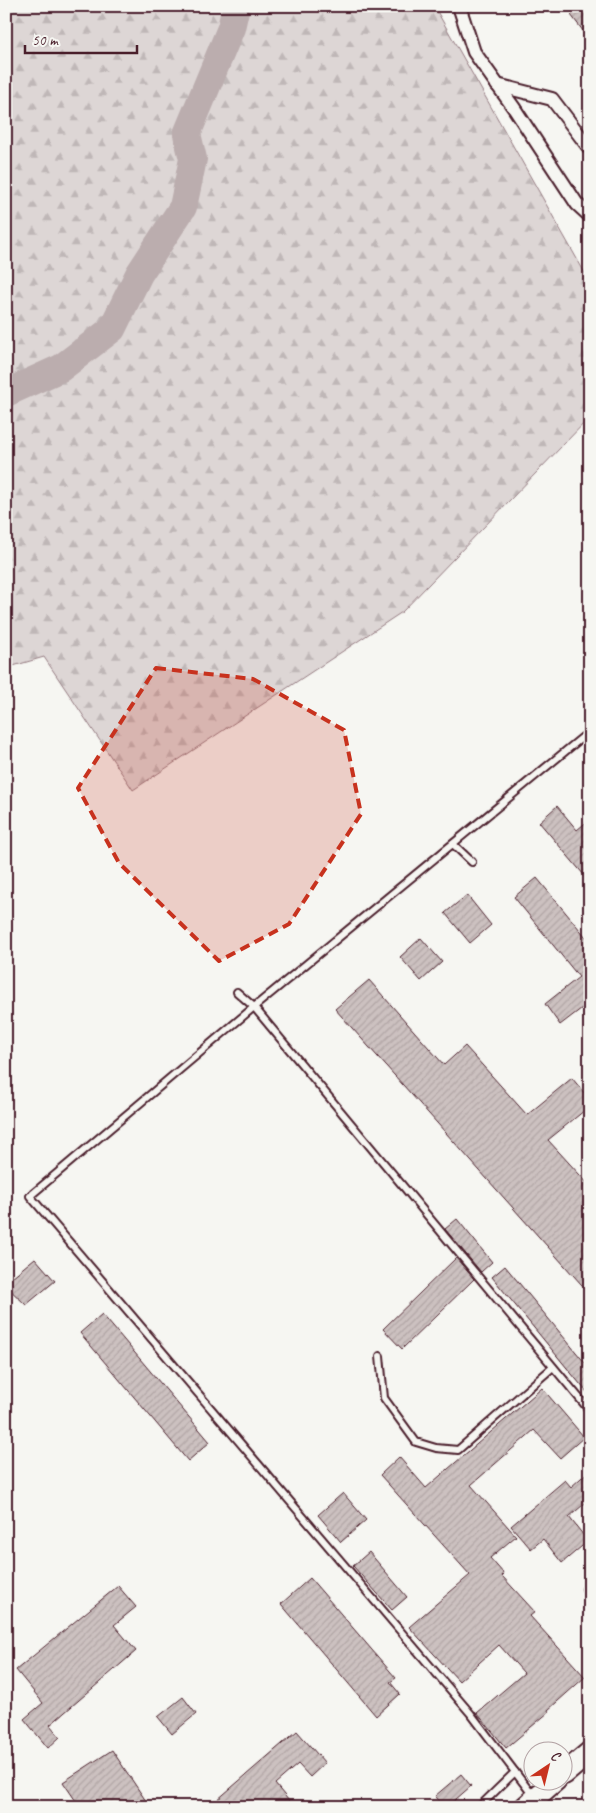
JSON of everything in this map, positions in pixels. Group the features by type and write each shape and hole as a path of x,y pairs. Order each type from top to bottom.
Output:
{"main road":[{"path":"574,1766 590,1752"},
{"path":"530,1802 544,1790"}],"street":[{"path":"459,6 474,52 577,204 590,216"},
{"path":"497,85 552,99 590,148"}],"lane":[{"path":"530,1802 515,1772 471,1714 30,1196 254,1007 590,732"},
{"path":"453,844 472,862"},
{"path":"238,992 254,1007 590,1411"},
{"path":"380,1356 384,1398 416,1442 436,1448 458,1450 553,1367"},
{"path":"590,1586 586,1589 590,1596"},
{"path":"479,1807 515,1772"}],"highlighted area":[{"path":"156,668 253,679 344,730 361,814 289,924 219,961 119,863 78,788"}],"green space":[{"path":"6,6 434,6 590,282 590,417 402,612 133,790 44,657 6,668"}],"building":[{"path":"584,6 590,6 590,40 571,15"},
{"path":"557,806 577,830 590,819 590,882 539,822"},
{"path":"537,878 590,942 590,1002 560,1025 545,1004 579,977 514,897"},
{"path":"467,895 491,925 470,943 445,913"},
{"path":"421,938 442,962 421,981 400,957"},
{"path":"369,980 444,1065 465,1046 527,1115 572,1078 590,1100 590,1106 548,1140 590,1186 590,1294 335,1009"},
{"path":"457,1219 492,1262 481,1272 445,1229"},
{"path":"35,1258 55,1281 26,1305 6,1286 6,1282"},
{"path":"456,1258 474,1279 402,1349 383,1329"},
{"path":"505,1266 590,1369 590,1396 492,1277"},
{"path":"102,1314 210,1442 188,1461 80,1333"},
{"path":"542,1388 584,1437 560,1458 534,1430 471,1485 516,1536 490,1558 504,1574 502,1576 535,1612 530,1616 585,1677 548,1710 549,1712 506,1748 477,1713 524,1673 499,1645 459,1681 409,1627 470,1575 380,1475 399,1457 426,1488"},
{"path":"590,1470 590,1499 569,1517 588,1541 562,1563 543,1539 531,1549 511,1526 565,1480 571,1487"},
{"path":"343,1493 366,1520 341,1542 318,1515"},
{"path":"369,1552 407,1597 392,1610 353,1566"},
{"path":"310,1578 396,1678 390,1682 400,1694 376,1716 281,1604"},
{"path":"118,1586 136,1607 114,1625 136,1651 50,1725 60,1737 48,1748 24,1719 43,1703 16,1670"},
{"path":"183,1697 196,1714 172,1734 158,1717"},
{"path":"297,1731 325,1763 310,1777 298,1764 275,1784 294,1807 209,1807"},
{"path":"112,1750 150,1807 80,1807 63,1782"},
{"path":"461,1774 471,1786 445,1807 435,1796"}],"waterway":[{"path":"6,393 61,368 112,329 139,274 183,207 193,159 187,134 231,28 236,6"}]}
